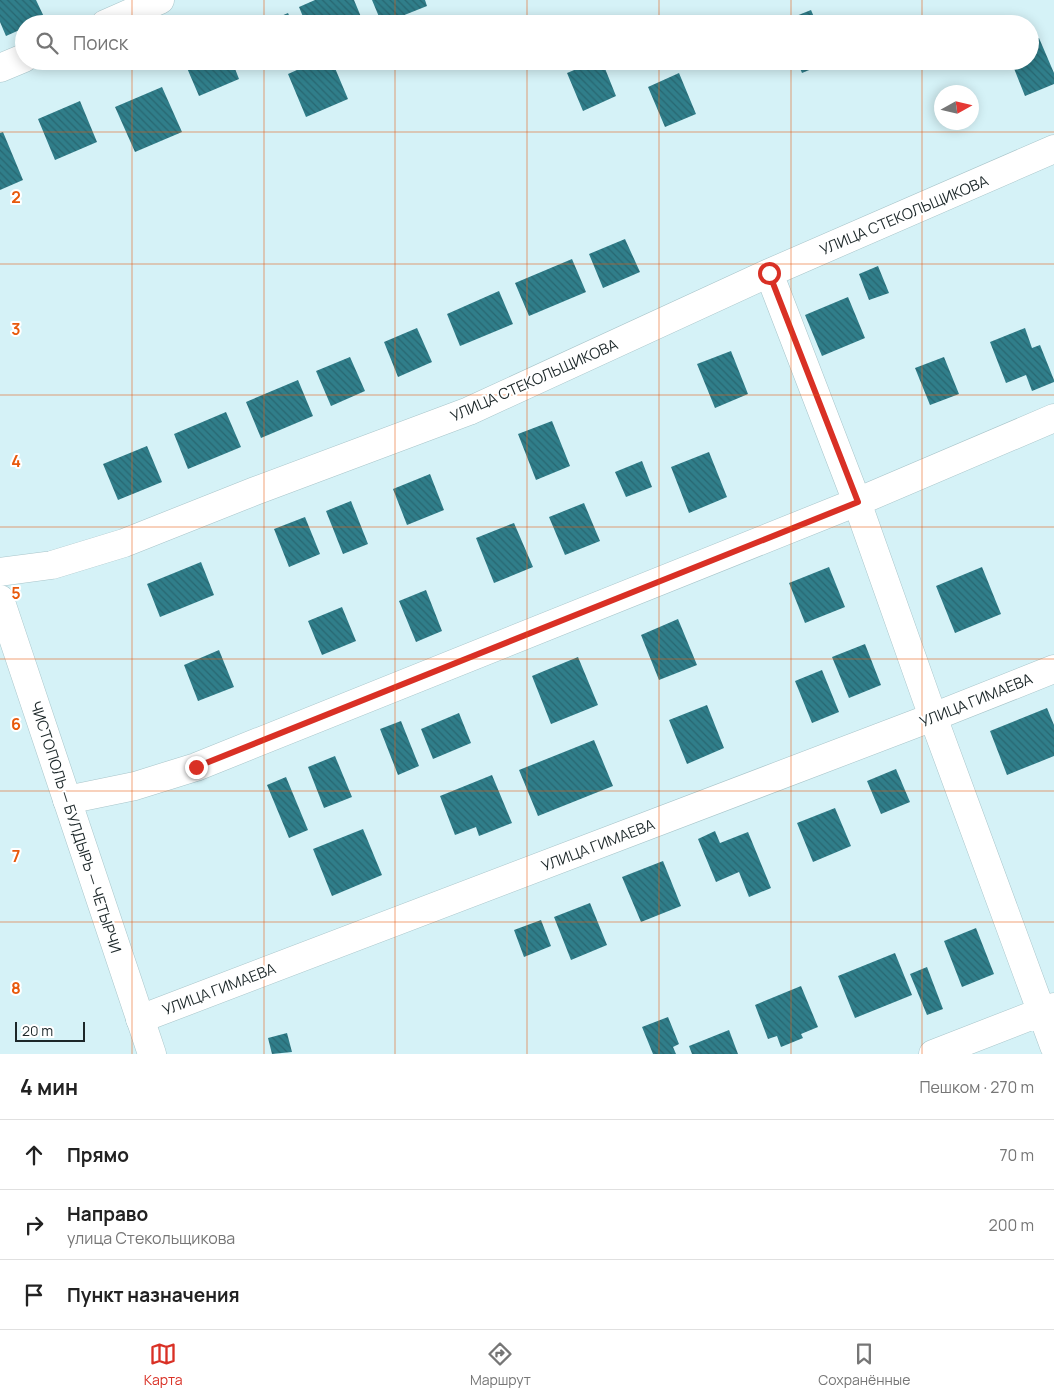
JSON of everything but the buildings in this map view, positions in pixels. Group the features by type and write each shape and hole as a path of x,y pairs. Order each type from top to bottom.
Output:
{"street":[{"path":"125,15 160,0"},
{"path":"0,68 15,62"},
{"name":"УЛИЦА СТЕКОЛЬЩИКОВА","path":"0,572 52,565 124,543 255,491 469,411 769,273 1054,149"},
{"path":"769,273 858,502 933,717 1047,1010 1054,1046"},
{"path":"67,800 135,786 196,767 858,502 1054,418"},
{"name":"ЧИСТОПОЛЬ — БУЛДЫРЬ — ЧЕТЫРЧИ","path":"0,599 152,1054"},
{"name":"УЛИЦА ГИМАЕВА","path":"140,1020 933,717 1054,668"},
{"path":"934,1054 1047,1010"}],"route":[{"path":"196,767 858,502 769,273"}]}
